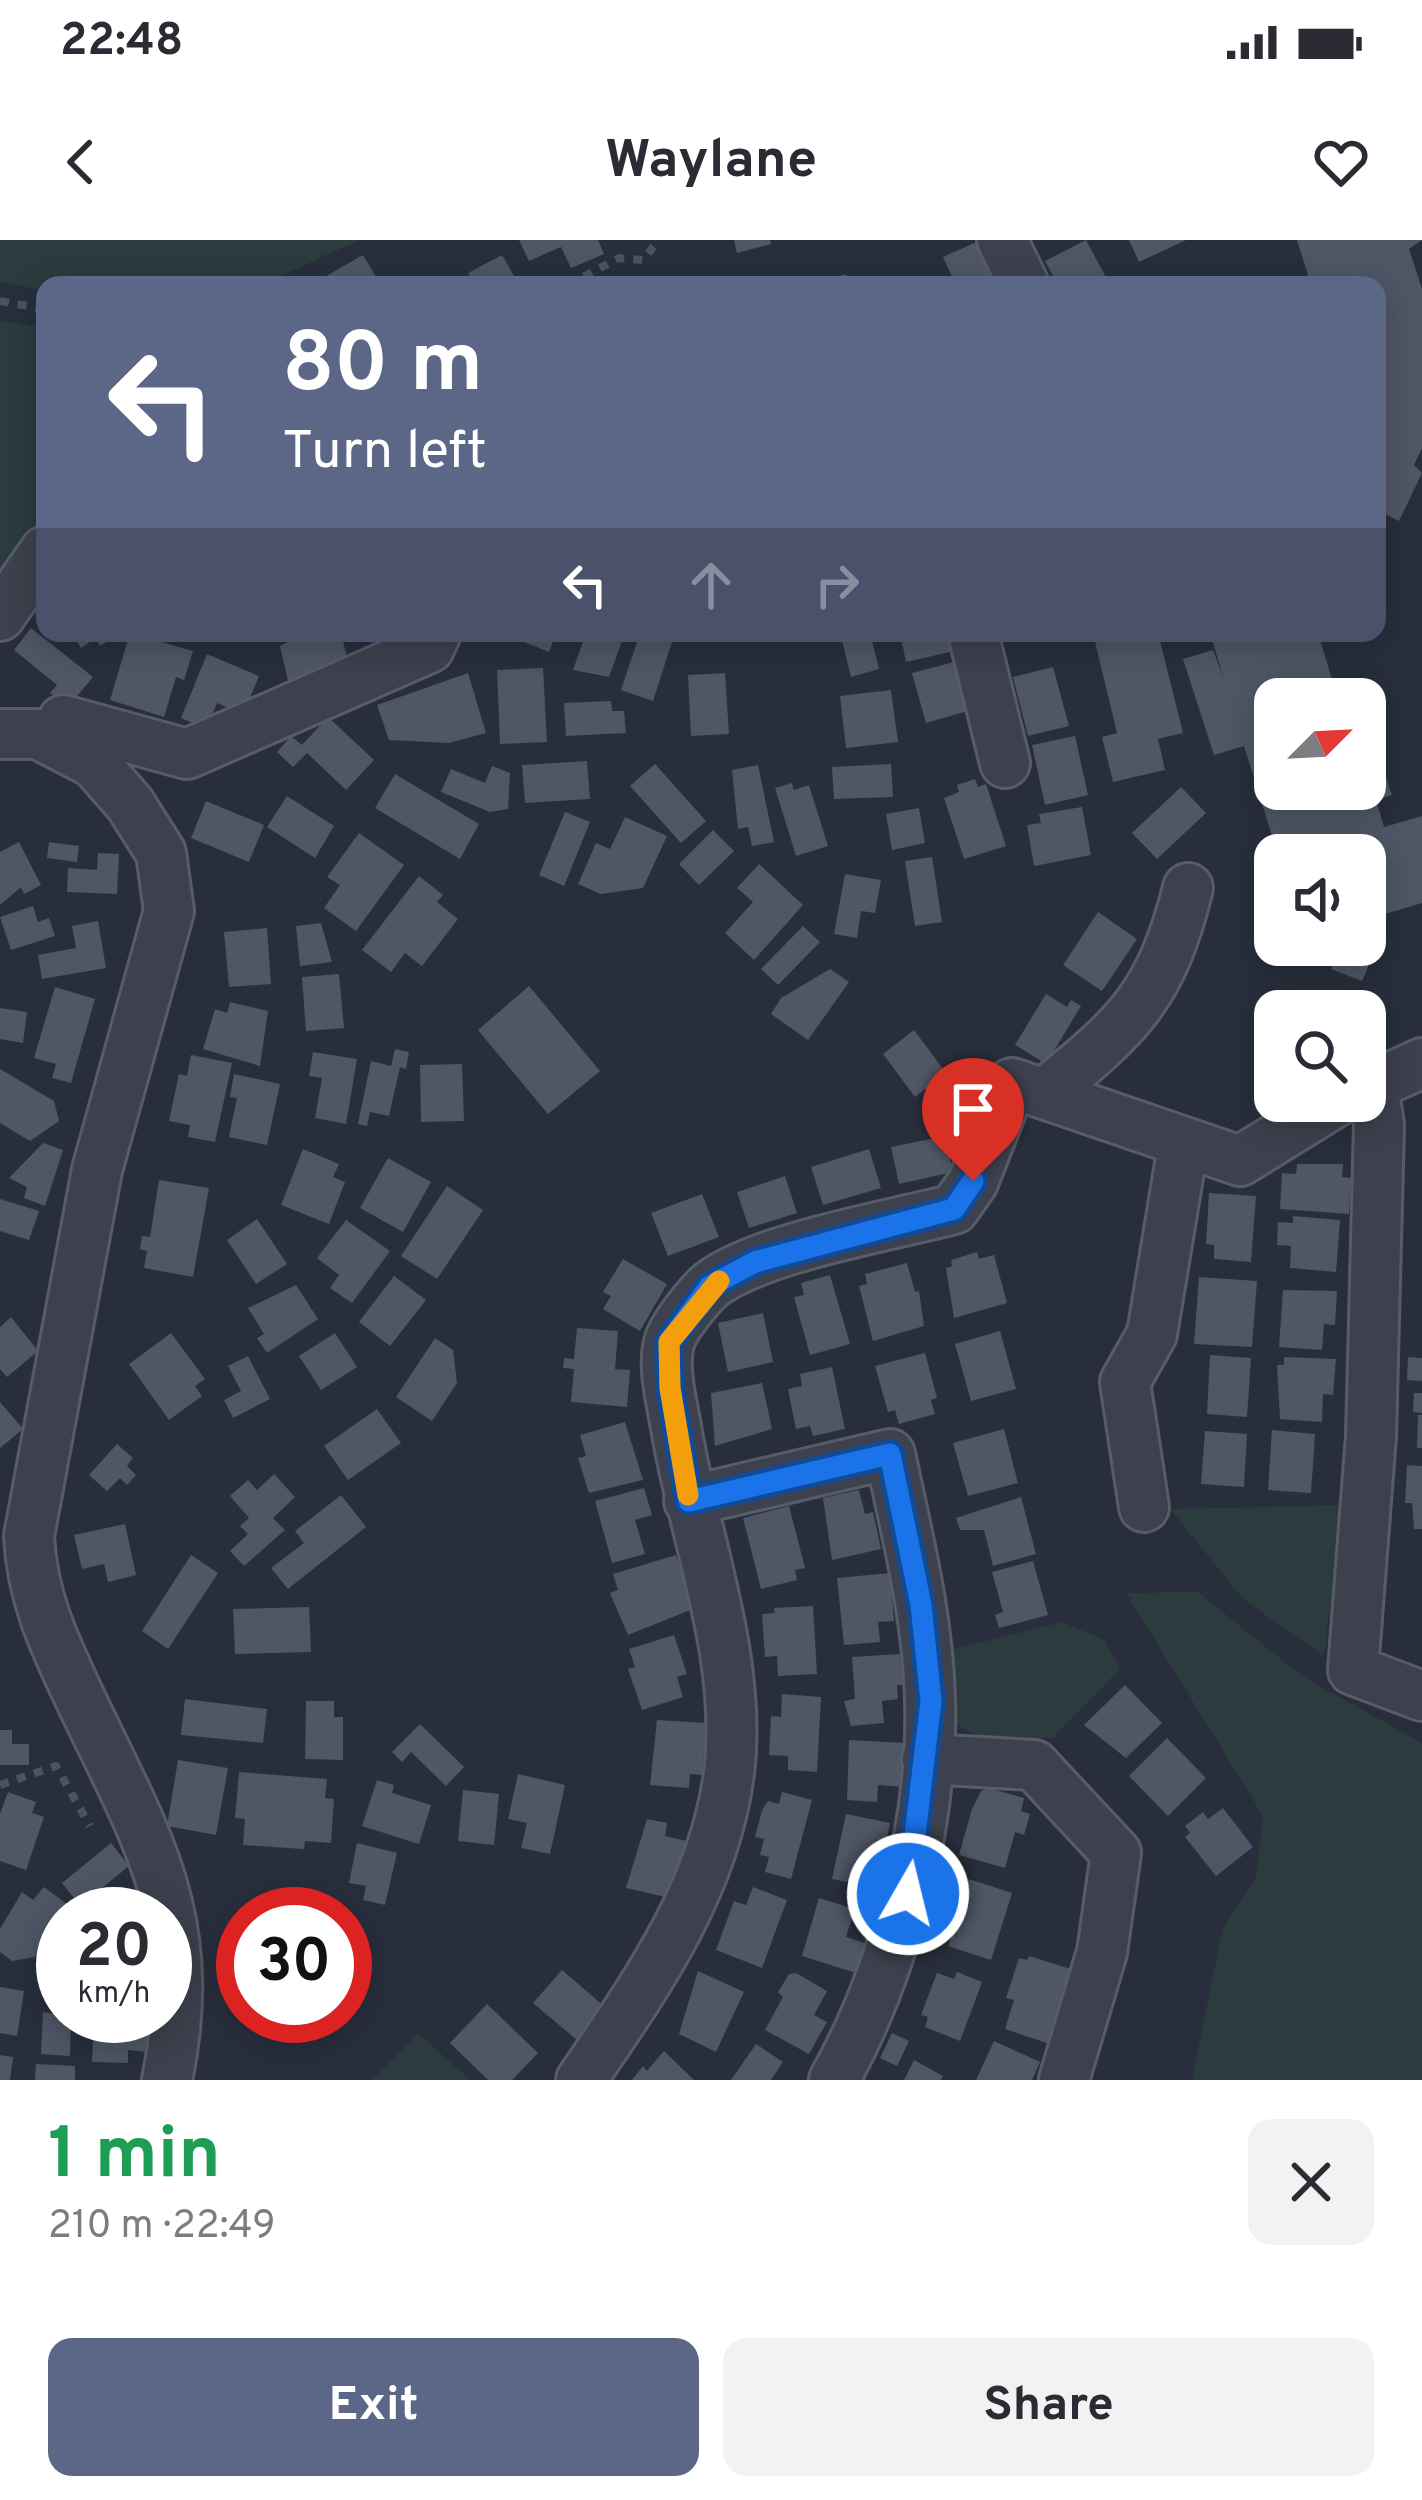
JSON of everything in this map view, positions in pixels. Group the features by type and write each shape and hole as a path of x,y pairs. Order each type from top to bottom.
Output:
{"street":[{"path":"1002,240 1020,276"},
{"path":"0,616 36,564"},
{"path":"63,720 187,754 429,648 432,642"},
{"path":"975,642 1004,763"},
{"path":"0,734 38,734 94,763 130,805 160,853 170,911 98,1170 29,1537 31,1578 44,1622 157,1861 176,1926 181,2015 167,2080"},
{"path":"1045,1093 1119,1033 1171,957 1188,888"},
{"path":"1386,1079 1422,1063"},
{"path":"580,2080 649,1981 700,1888 729,1772 728,1672 689,1501 670,1388 669,1342 710,1286 755,1262 954,1209 973,1181 1012,1083 1184,1146 1240,1161 1307,1122"},
{"path":"1377,1122 1371,1436 1353,1670 1422,1696"},
{"path":"1144,1507 1125,1382 1151,1334 1184,1146"},
{"path":"689,1501 890,1454 921,1605 931,1701 927,1759 908,1894 877,1985 833,2080"},
{"path":"927,1759 1034,1765 1116,1853 1102,1952 1064,2080"}],"path":[{"path":"586,276 619,259 643,260 659,240"},
{"path":"0,301 36,308"},
{"path":"0,1785 56,1766 89,1826 97,1822"}],"shaded area":[{"path":"0,240 360,240 281,276 36,276 36,289 0,282"},
{"path":"0,320 36,326 36,537 0,587"},
{"path":"1343,1505 1324,1656 1243,1599 1170,1509"},
{"path":"1198,1592 1302,1676 1422,1743 1422,2080 1192,2080 1222,1931 1256,1877 1263,1816 1126,1593"},
{"path":"1062,1622 1105,1640 1120,1669 1053,1738 990,1738 957,1724 951,1650"},
{"path":"418,2033 470,2080 372,2080"}],"building":[{"path":"519,240 598,240 604,254 571,268 561,247 529,261"},
{"path":"734,240 770,240 771,244 737,253"},
{"path":"981,240 998,276 952,276 943,257"},
{"path":"1086,240 1105,276 1053,276 1045,261"},
{"path":"1129,240 1186,240 1139,262"},
{"path":"1297,240 1422,240 1409,249 1422,289 1422,448 1414,465 1422,473 1399,521 1386,514 1386,276 1308,276"},
{"path":"363,255 376,276 326,276"},
{"path":"502,255 514,276 470,276"},
{"path":"31,628 36,642 49,642 93,677 68,707 50,693 57,685 14,650"},
{"path":"127,642 162,642 193,651 184,680 176,677 164,717 110,700"},
{"path":"343,642 350,669 289,685 280,646"},
{"path":"524,642 553,642 549,652"},
{"path":"583,642 622,642 609,677 573,670"},
{"path":"637,642 672,642 653,701 621,690"},
{"path":"842,642 872,642 879,669 851,677"},
{"path":"902,642 952,642 954,651 906,662"},
{"path":"1095,642 1160,642 1183,733 1158,739 1165,770 1113,782 1102,737 1117,733"},
{"path":"1213,642 1321,642 1332,678 1254,678 1254,778 1244,746 1214,755 1183,659 1213,650 1224,679"},
{"path":"207,654 259,676 243,714 217,703 206,729 181,718"},
{"path":"958,661 971,710 926,723 912,673"},
{"path":"1053,667 1069,726 1028,736 1013,677"},
{"path":"543,668 547,742 500,744 497,670"},
{"path":"468,673 486,733 449,743 389,740 377,705"},
{"path":"725,673 729,734 691,736 688,675"},
{"path":"891,690 898,742 846,748 840,696"},
{"path":"611,701 612,711 624,711 626,733 566,736 564,703"},
{"path":"328,717 374,760 346,790 307,753 293,767 277,752 291,736 302,745"},
{"path":"1075,736 1088,795 1045,805 1032,745"},
{"path":"587,761 590,799 525,803 522,765"},
{"path":"655,764 706,821 681,843 630,786"},
{"path":"891,764 893,797 834,799 832,767"},
{"path":"758,765 774,842 752,846 748,827 738,829 732,770"},
{"path":"492,766 510,773 508,809 490,812 441,792 451,769 485,783"},
{"path":"395,774 479,824 460,859 375,808"},
{"path":"975,779 978,787 986,784 1006,846 964,859 944,798 959,792 957,785"},
{"path":"792,783 794,790 809,785 828,846 796,856 775,788"},
{"path":"1181,787 1206,813 1157,859 1132,833"},
{"path":"287,796 334,826 315,858 267,827"},
{"path":"206,801 264,825 249,862 191,838"},
{"path":"1082,807 1091,855 1034,866 1027,825 1041,823 1039,814"},
{"path":"919,808 925,843 892,850 886,814"},
{"path":"1264,810 1379,810 1384,827 1422,816 1422,903 1386,914 1386,834 1271,834"},
{"path":"565,812 590,822 564,886 539,875"},
{"path":"625,817 667,836 643,888 601,894 578,884 596,843 610,849"},
{"path":"713,830 734,851 699,885 679,864"},
{"path":"359,833 404,865 356,931 324,908 340,885 327,877"},
{"path":"19,842 41,885 24,894 21,887 0,905 0,852"},
{"path":"49,842 79,846 77,862 47,858"},
{"path":"98,853 119,854 117,894 67,892 68,868 97,870"},
{"path":"932,857 942,922 915,926 905,861"},
{"path":"759,864 803,905 754,960 725,933 753,902 737,888"},
{"path":"845,874 881,880 875,913 861,911 857,938 834,934"},
{"path":"419,876 443,895 437,902 458,919 422,966 405,953 391,972 362,950"},
{"path":"33,906 38,922 49,918 55,936 11,950 0,917"},
{"path":"1098,912 1137,939 1102,991 1063,965"},
{"path":"98,921 106,968 42,979 38,955 76,948 72,926"},
{"path":"321,923 332,962 300,966 296,926"},
{"path":"803,926 820,942 778,985 761,969"},
{"path":"267,928 271,984 229,987 224,932"},
{"path":"1332,966 1368,966 1362,981"},
{"path":"830,969 849,982 808,1040 771,1014 781,998"},
{"path":"339,974 344,1028 306,1031 302,977"},
{"path":"529,986 600,1071 548,1114 478,1030"},
{"path":"55,987 95,999 71,1083 52,1078 56,1064 34,1058"},
{"path":"1046,994 1067,1007 1071,1000 1081,1006 1046,1064 1015,1045"},
{"path":"230,1002 268,1011 260,1066 203,1049 215,1009 227,1013"},
{"path":"0,1008 27,1012 23,1043 0,1039"},
{"path":"914,1030 946,1073 915,1097 883,1054"},
{"path":"395,1049 409,1052 406,1069 400,1067 389,1116 370,1112 367,1126 358,1124 371,1061 391,1066"},
{"path":"313,1052 357,1059 346,1124 315,1118 322,1078 309,1076"},
{"path":"191,1055 232,1063 215,1142 188,1137 190,1125 169,1121 179,1074 187,1076"},
{"path":"462,1064 464,1121 421,1122 420,1065"},
{"path":"0,1069 54,1101 59,1121 30,1141 0,1123"},
{"path":"234,1074 280,1084 267,1145 229,1137 237,1098 230,1097"},
{"path":"945,1136 953,1172 899,1184 891,1147"},
{"path":"43,1143 63,1150 45,1206 24,1198 27,1187 9,1178"},
{"path":"303,1149 339,1164 333,1177 345,1182 329,1224 281,1205"},
{"path":"869,1149 881,1188 823,1205 811,1167"},
{"path":"388,1158 431,1182 403,1232 360,1208"},
{"path":"1297,1164 1343,1164 1342,1177 1351,1178 1349,1214 1280,1209 1282,1173 1296,1174"},
{"path":"785,1176 797,1213 749,1228 737,1192"},
{"path":"159,1180 209,1188 193,1277 144,1268 147,1251 140,1249 142,1236 150,1237"},
{"path":"447,1186 483,1210 437,1279 401,1256"},
{"path":"1209,1193 1256,1196 1251,1262 1214,1259 1214,1245 1206,1244"},
{"path":"702,1194 719,1237 668,1256 651,1213"},
{"path":"0,1199 39,1211 29,1240 0,1231"},
{"path":"1293,1216 1340,1220 1336,1272 1290,1268 1291,1246 1277,1245 1278,1222 1293,1223"},
{"path":"257,1219 287,1264 256,1284 227,1240"},
{"path":"346,1220 390,1251 352,1303 330,1288 339,1275 317,1258"},
{"path":"977,1252 979,1259 994,1255 1007,1303 954,1318 946,1268 952,1266 951,1260"},
{"path":"623,1259 667,1284 640,1331 603,1309 611,1296 603,1292"},
{"path":"907,1263 915,1292 919,1291 924,1326 873,1341 859,1286 867,1284 865,1274"},
{"path":"830,1275 850,1344 810,1355 794,1297 804,1295 801,1283"},
{"path":"394,1276 426,1300 390,1346 359,1322"},
{"path":"1199,1277 1257,1281 1252,1347 1194,1344"},
{"path":"296,1285 318,1319 267,1353 257,1338 264,1334 248,1308"},
{"path":"1283,1290 1337,1291 1335,1325 1324,1324 1322,1350 1279,1347"},
{"path":"763,1313 773,1362 728,1372 718,1323"},
{"path":"11,1317 38,1351 7,1377 0,1369 0,1327"},
{"path":"577,1328 618,1331 615,1369 630,1370 627,1407 571,1402 574,1369 563,1368 564,1358 574,1359"},
{"path":"1000,1331 1016,1389 971,1401 955,1344"},
{"path":"171,1333 205,1379 195,1386 202,1396 169,1420 129,1364"},
{"path":"335,1333 357,1367 321,1390 299,1356"},
{"path":"435,1338 453,1350 457,1383 432,1421 396,1397"},
{"path":"925,1353 937,1398 931,1400 935,1414 899,1424 895,1410 888,1412 875,1366"},
{"path":"1210,1355 1251,1358 1247,1417 1207,1414"},
{"path":"248,1356 270,1399 233,1418 224,1400 241,1391 228,1366"},
{"path":"1284,1357 1336,1359 1333,1395 1323,1394 1322,1422 1280,1419 1277,1365 1284,1365"},
{"path":"1408,1357 1422,1358 1422,1381 1407,1380"},
{"path":"832,1367 845,1429 813,1436 810,1426 796,1429 788,1389 802,1386 800,1374"},
{"path":"762,1383 772,1429 715,1446 711,1393"},
{"path":"1414,1393 1422,1393 1422,1413 1413,1412"},
{"path":"0,1402 23,1429 0,1448"},
{"path":"377,1409 401,1443 348,1480 324,1446"},
{"path":"1418,1415 1422,1415 1422,1448 1417,1448"},
{"path":"625,1422 643,1480 589,1493 578,1458 586,1456 580,1435"},
{"path":"1004,1429 1018,1483 968,1496 953,1443"},
{"path":"1272,1430 1315,1434 1311,1493 1268,1490"},
{"path":"1205,1431 1247,1434 1244,1487 1201,1484"},
{"path":"117,1444 133,1458 127,1466 136,1475 127,1485 120,1478 107,1491 89,1475"},
{"path":"1407,1465 1422,1466 1422,1529 1414,1529 1412,1503 1405,1503"},
{"path":"274,1474 295,1497 273,1518 285,1530 244,1566 230,1551 248,1534 240,1526 249,1518 230,1496 248,1480 257,1490"},
{"path":"644,1488 652,1515 635,1520 645,1554 612,1563 595,1501"},
{"path":"859,1490 865,1514 873,1512 881,1549 832,1560 823,1498"},
{"path":"341,1495 366,1527 288,1589 271,1568 304,1543 295,1531"},
{"path":"1021,1497 1036,1554 993,1566 984,1530 960,1530 956,1518"},
{"path":"789,1506 805,1568 795,1570 797,1580 761,1589 743,1518"},
{"path":"125,1524 136,1575 108,1582 104,1564 82,1569 74,1535"},
{"path":"191,1555 218,1573 168,1649 142,1631"},
{"path":"676,1555 693,1609 628,1635 610,1593 618,1590 613,1574"},
{"path":"1033,1561 1048,1615 999,1628 995,1615 1003,1612 992,1572"},
{"path":"890,1573 894,1621 878,1622 880,1642 844,1645 837,1578"},
{"path":"813,1606 817,1674 778,1676 777,1656 765,1657 762,1614 775,1613 774,1608"},
{"path":"309,1607 311,1652 235,1654 233,1609"},
{"path":"674,1635 687,1674 677,1677 683,1697 642,1710 628,1669 635,1667 629,1649"},
{"path":"900,1654 903,1685 897,1685 898,1699 882,1701 884,1723 851,1726 844,1701 855,1699 852,1657"},
{"path":"1125,1685 1162,1723 1126,1758 1084,1725"},
{"path":"782,1694 821,1697 817,1772 788,1770 788,1756 769,1755 771,1716 781,1717"},
{"path":"185,1699 267,1709 263,1743 181,1735"},
{"path":"306,1701 334,1701 334,1717 343,1717 343,1760 305,1759"},
{"path":"657,1720 706,1723 702,1775 690,1774 689,1788 650,1785"},
{"path":"420,1724 464,1767 446,1786 411,1752 402,1762 392,1752"},
{"path":"0,1730 12,1730 12,1744 29,1744 29,1765 0,1765"},
{"path":"1167,1738 1206,1778 1168,1816 1129,1776"},
{"path":"849,1740 906,1743 904,1787 878,1785 877,1802 847,1800"},
{"path":"178,1760 228,1768 216,1835 167,1826"},
{"path":"239,1772 327,1779 325,1798 334,1799 331,1843 305,1841 304,1849 243,1845 245,1819 235,1818"},
{"path":"518,1774 565,1785 550,1854 521,1848 527,1823 508,1819"},
{"path":"377,1780 394,1785 392,1793 431,1805 419,1844 362,1826"},
{"path":"989,1788 1024,1798 1021,1811 1030,1814 1024,1835 1015,1832 1005,1868 959,1855 972,1809 981,1791"},
{"path":"463,1790 499,1794 494,1845 458,1841"},
{"path":"8,1792 36,1802 32,1813 44,1817 26,1870 0,1861 0,1814"},
{"path":"782,1792 812,1800 791,1879 765,1872 769,1857 760,1855 764,1839 755,1837 762,1810 768,1801 779,1804"},
{"path":"1223,1808 1253,1847 1216,1876 1185,1837 1190,1833 1185,1826 1203,1812 1208,1819"},
{"path":"846,1814 890,1823 877,1888 832,1879"},
{"path":"647,1819 667,1823 665,1836 687,1841 674,1899 626,1888"},
{"path":"111,1843 129,1866 103,1887 65,1887 62,1883"},
{"path":"357,1843 397,1853 385,1905 372,1902 372,1887 349,1883"},
{"path":"969,1879 1012,1893 991,1960 948,1946 952,1935 946,1933 958,1893 964,1895"},
{"path":"753,1887 787,1900 762,1968 716,1950 734,1901 746,1905"},
{"path":"22,1892 33,1900 36,1896 36,1956 12,1961 0,1952 0,1929"},
{"path":"819,1898 855,1909 846,1937 868,1944 859,1974 802,1956"},
{"path":"1029,1956 1074,1970 1050,2044 1005,2029 1014,2000 1006,1998 1019,1958"},
{"path":"562,1970 605,2007 577,2040 533,2003"},
{"path":"698,1971 744,1992 716,2052 679,2034"},
{"path":"957,1972 982,1982 960,2041 925,2027 928,2017 921,2015 937,1973 954,1979"},
{"path":"796,1973 827,1991 814,2015 827,2022 809,2054 765,2030 783,1997 778,1992 789,1974"},
{"path":"0,1987 24,1991 17,2036 0,2033"},
{"path":"487,2004 538,2053 512,2080 488,2080 450,2043"},
{"path":"892,2033 909,2041 897,2066 880,2058"},
{"path":"994,2041 1040,2062 1032,2080 976,2080"},
{"path":"42,2043 70,2043 70,2056 41,2054"},
{"path":"93,2043 150,2043 149,2052 128,2050 128,2063 92,2062"},
{"path":"756,2044 783,2062 771,2080 731,2080"},
{"path":"664,2051 694,2080 632,2080 643,2066 647,2071"},
{"path":"0,2055 13,2057 10,2080 0,2080"},
{"path":"914,2060 943,2076 941,2080 904,2080"},
{"path":"36,2064 75,2066 75,2080 35,2080"}],"slow traffic":[{"path":"688,1495 670,1388 669,1342 710,1286 719,1281"}],"route":[{"path":"908,1894 931,1701 921,1605 890,1454 689,1501 670,1388 669,1342 710,1286 755,1262 954,1209 973,1181"}]}
